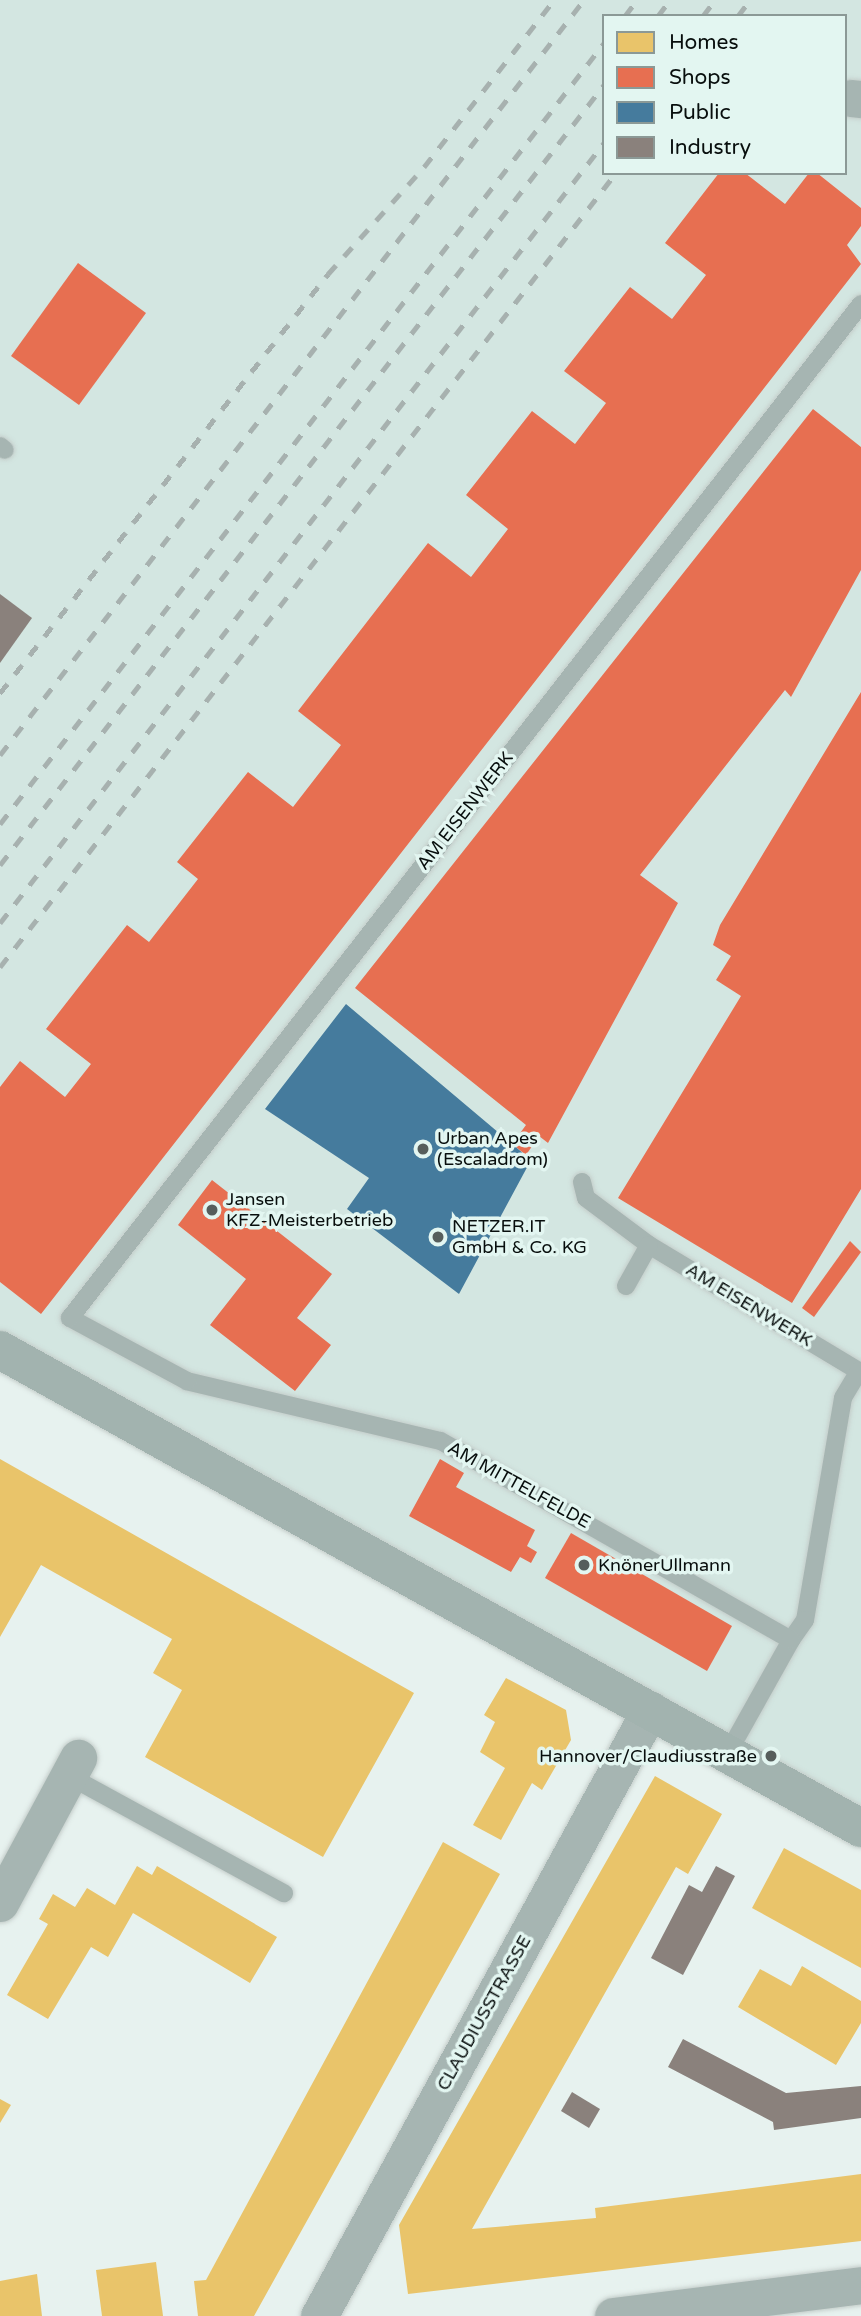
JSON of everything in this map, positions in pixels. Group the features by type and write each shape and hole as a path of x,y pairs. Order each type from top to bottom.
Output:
{"street":[{"path":"0,1350 650,1710 729,1751 861,1828"},
{"name":"CLAUDIUSSTRASSE","path":"319,2316 650,1710"},
{"path":"0,1903 74,1767"},
{"path":"613,2316 861,2285"}],"lane":[{"name":"AM EISENWERK","path":"70,1318 861,304"},
{"name":"AM EISENWERK","path":"582,1182 586,1198 649,1245 860,1370 843,1398 805,1620 792,1640"},
{"path":"626,1286 649,1245"},
{"name":"AM MITTELFELDE","path":"70,1318 187,1381 443,1436 792,1640"},
{"path":"729,1751 792,1640"},
{"path":"74,1767 284,1893"}],"shaded area":[{"path":"0,0 861,0 861,1828 0,1349"}],"building: Homes":[{"path":"0,1459 414,1693 323,1857 145,1757 182,1690 153,1673 172,1639 41,1565 0,1637"},
{"path":"506,1678 566,1710 571,1740 542,1790 532,1783 501,1840 473,1825 505,1768 480,1752 495,1722 484,1715"},
{"path":"655,1776 722,1814 688,1874 676,1867 472,2229 596,2218 595,2208 861,2174 861,2241 408,2294 399,2225"},
{"path":"443,1842 500,1874 254,2316 198,2316 194,2281 206,2280"},
{"path":"784,1848 861,1890 861,1968 752,1908"},
{"path":"137,1866 152,1875 157,1866 277,1937 250,1983 133,1913 108,1957 91,1947 48,2019 7,1995 48,1924 39,1919 53,1894 75,1907 87,1888 115,1905"},
{"path":"802,1966 861,2001 861,2023 836,2065 738,2007 760,1969 791,1986"},
{"path":"0,2099 11,2105 0,2123"},
{"path":"156,2262 163,2316 102,2316 96,2270"},
{"path":"37,2274 42,2316 0,2316 0,2281"}],"building: Shops":[{"path":"717,175 748,175 785,204 807,175 820,175 861,208 861,226 847,245 861,264 41,1314 0,1282 0,1087 20,1061 65,1097 91,1064 46,1029 127,925 149,942 198,879 177,862 248,772 293,807 341,745 298,711 428,543 471,577 508,529 466,495 532,411 575,444 606,403 564,371 630,287 672,319 706,275 665,243"},
{"path":"78,263 146,313 79,405 11,356"},
{"path":"813,409 861,447 861,570 791,697 785,690 640,875 678,903 548,1143 539,1136 526,1155 512,1144 526,1125 355,988"},
{"path":"861,692 861,1189 792,1303 618,1198 741,996 716,980 731,956 713,945 720,925"},
{"path":"212,1180 332,1274 297,1318 331,1345 295,1391 210,1325 246,1279 178,1225"},
{"path":"850,1241 861,1252 814,1317 802,1308"},
{"path":"440,1459 464,1473 456,1487 535,1530 527,1546 537,1552 531,1563 520,1557 511,1572 409,1516"},
{"path":"571,1533 732,1626 707,1671 545,1578"}],"building: Public":[{"name":"Urban Apes (Escaladrom)","path":"346,1004 531,1160 459,1294 347,1209 369,1178 265,1109"}],"building: Industry":[{"path":"0,594 32,618 0,663"},
{"path":"716,1866 735,1876 683,1975 651,1958 689,1885 702,1892"},
{"path":"683,2039 786,2093 861,2086 861,2118 774,2130 773,2122 668,2067"},
{"path":"572,2092 600,2109 589,2128 561,2111"}],"railway":[{"path":"0,693 328,274 424,167 554,0"},
{"path":"0,755 584,0"},
{"path":"626,14 637,0"},
{"path":"660,14 670,0"},
{"path":"704,14 715,0"},
{"path":"740,14 750,0"},
{"path":"0,824 602,46"},
{"path":"0,865 602,88"},
{"path":"0,923 602,146"},
{"path":"0,967 614,175"}],"place":[{"name":"Urban Apes (Escaladrom)","path":"423,1149"},
{"name":"Jansen KFZ-Meisterbetrieb","path":"212,1210"},
{"name":"NETZER.IT GmbH & Co. KG","path":"438,1237"},
{"name":"KnönerUllmann","path":"584,1565"},
{"name":"Hannover/Claudiusstraße","path":"771,1756"}]}
